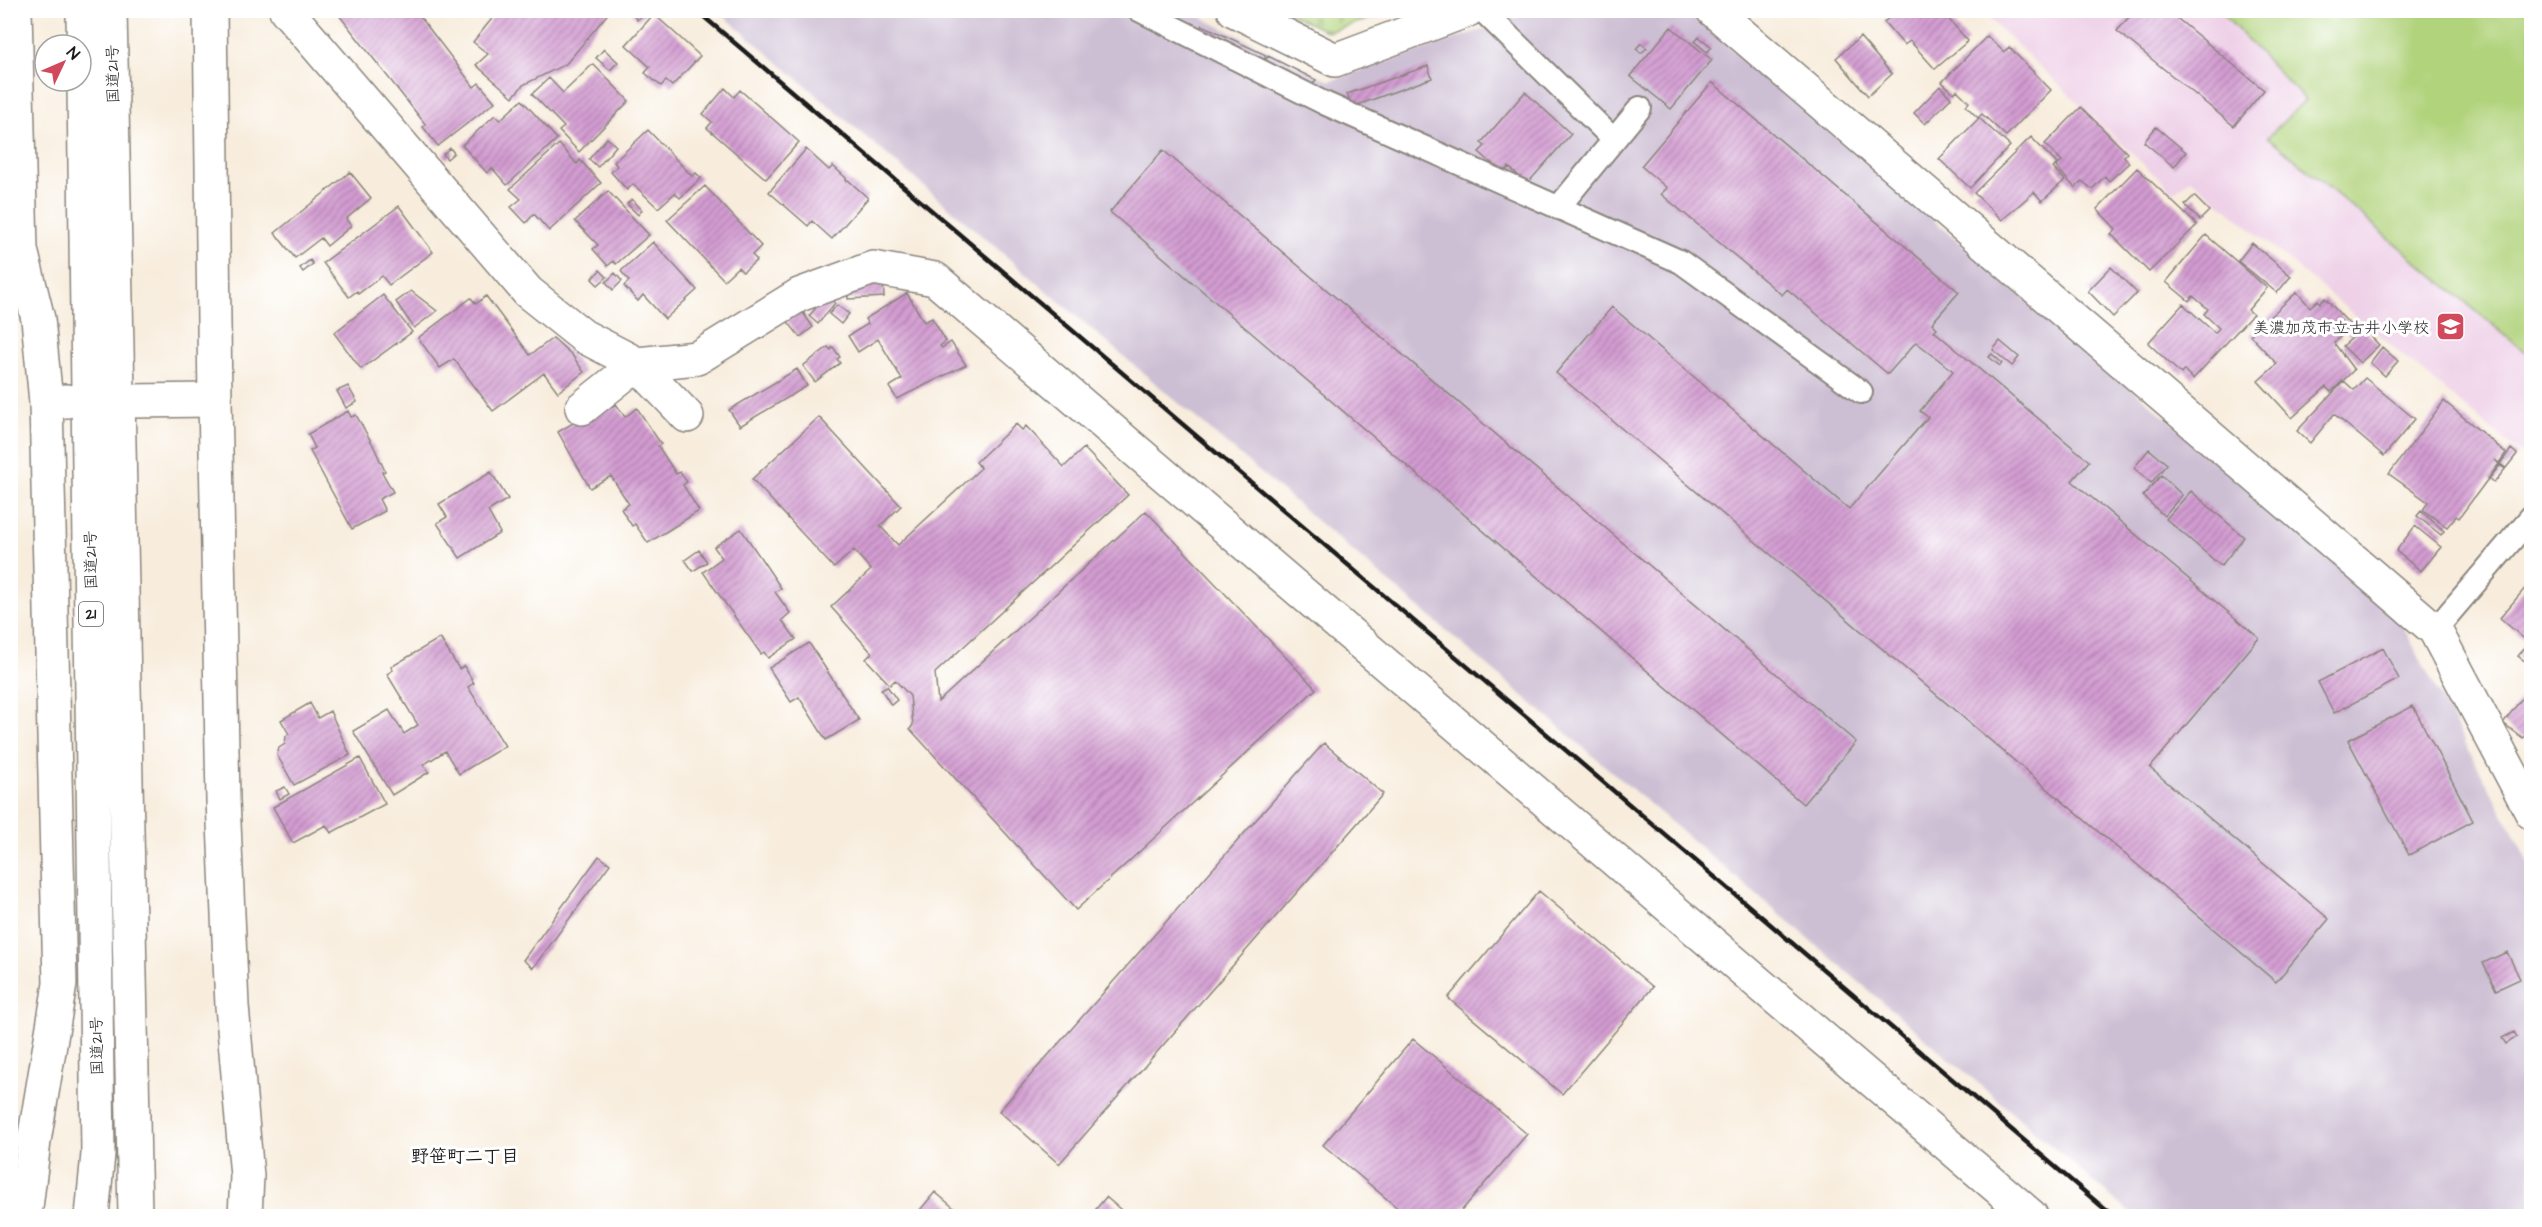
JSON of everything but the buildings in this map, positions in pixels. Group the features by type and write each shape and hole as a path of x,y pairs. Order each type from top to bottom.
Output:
{"main road":[{"path":"15,10 21,250 57,402 60,984 34,1141 25,1216"},
{"name":"国道21号","path":"83,10 98,1154 92,1216"},
{"name":"国道21号","path":"110,10 135,1216"},
{"path":"210,10 223,800 232,1006 247,1176 245,1216"},
{"path":"286,10 528,292 584,336 637,364 687,416"},
{"path":"1234,10 1335,60 1468,10"},
{"path":"1713,10 2435,630 2532,813"},
{"path":"582,408 637,364 697,358 799,295 873,268 935,279 2031,1216"},
{"path":"128,401 215,400"}],"lane":[{"path":"1139,10 1324,103 1681,262 1861,392"},
{"path":"1482,10 1614,140"},
{"path":"1558,208 1640,108"},
{"path":"2435,630 2532,516"}],"shaded area":[{"path":"718,11 1188,11 1330,81 1536,11 1687,11 2395,612 2531,866 2531,1216 2134,1216"},
{"name":"美濃加茂市立古井小学校","path":"1981,11 2531,11 2531,462 2191,179 2173,192"}],"green space":[{"path":"1285,11 1396,11 1327,32"},
{"path":"2220,11 2531,11 2531,357 2268,137 2305,100"}],"railway":[{"path":"696,10 2113,1216"}],"place":[{"name":"美濃加茂市立古井小学校","path":"2450,327"}],"district":[{"name":"野笹町二丁目","path":"465,1156"}]}
